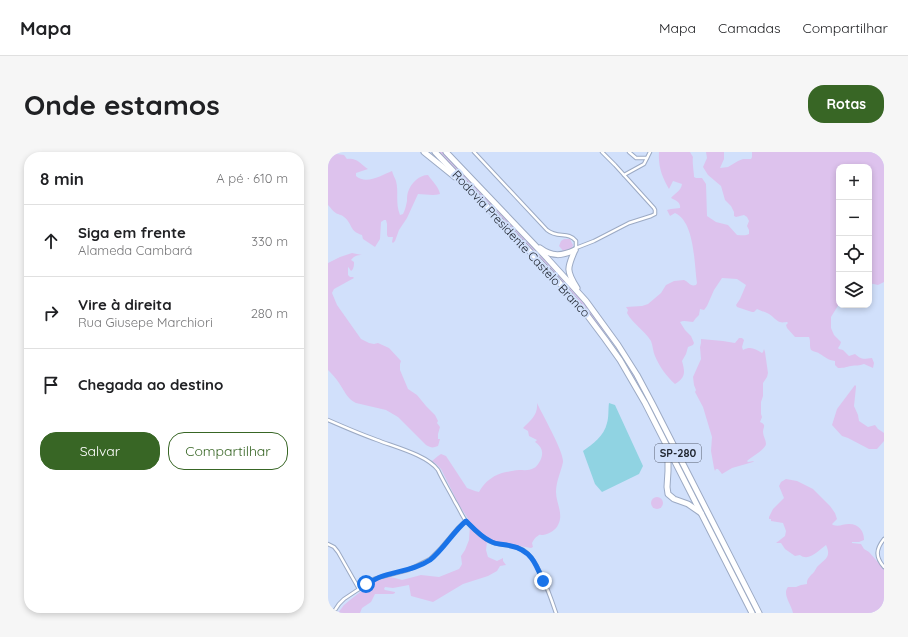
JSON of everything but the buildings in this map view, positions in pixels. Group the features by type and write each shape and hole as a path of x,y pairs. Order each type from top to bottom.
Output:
{"highway":[{"path":"424,152 477,196"},
{"name":"Rodovia Presidente Castelo Branco","path":"435,152 557,280 587,315 620,360 642,397 752,613"},
{"name":"Rodovia Presidente Castelo Branco","path":"446,152 586,300 618,345 654,405 758,613"},
{"path":"527,238 544,251 554,255 562,255 575,249"},
{"path":"575,249 569,262 568,270 571,278 586,300"},
{"path":"668,448 668,494 670,497 688,504 702,514"}],"street":[{"path":"474,152 547,230 556,235 568,235 572,237 577,243 575,249"},
{"path":"575,249 629,223 655,214 654,208 602,152"},
{"path":"629,152 636,158 647,158"},
{"path":"624,175 643,165 650,152"},
{"path":"328,420 430,461 438,470 466,521 476,531 489,541 520,548 532,559 549,594 556,613"},
{"path":"332,613 344,599 381,576 408,570 430,560 466,521"},
{"path":"884,539 880,544 878,551 881,564 884,567"},
{"path":"328,544 338,552 359,589"}],"shaded area":[{"path":"438,152 443,152 570,285 605,330 643,390 757,613 755,613 650,407 614,345 581,303"},
{"path":"659,152 690,152 693,157 694,177 702,178 706,184 707,216 716,222 728,225 737,235 746,235 749,234 747,226 749,221 747,217 744,215 734,216 731,206 725,200 721,186 708,175 703,167 707,158 706,152 724,152 724,159 720,168 728,167 743,159 751,159 752,152 884,152 884,282 878,285 872,284 872,164 836,164 837,308 831,317 831,328 834,335 841,342 838,348 839,349 843,350 849,356 855,354 863,359 872,358 874,363 873,368 864,364 838,368 835,365 835,361 811,350 809,337 795,337 787,328 787,322 779,321 769,314 757,309 752,312 737,307 736,305 746,285 737,279 722,278 714,290 707,306 704,310 700,309 699,315 693,322 680,322 691,336 694,343 688,347 682,361 684,371 683,377 675,384 657,360 651,341 629,317 626,307 648,304 661,293 666,285 674,281 684,280 691,285 696,285 697,283 690,234 682,218 675,213 670,216 667,210 680,208 679,203 671,198 679,190 682,184 673,181 669,189 664,180 659,162"},
{"path":"328,155 344,155 347,159 356,160 368,169 356,173 356,176 360,179 364,180 379,177 392,171 397,185 400,215 403,214 405,209 409,189 416,180 422,176 428,175 437,186 440,194 418,194 393,243 393,237 388,237 387,235 386,220 381,222 380,239 375,247 363,239 362,235 353,229 347,220 335,213 328,205"},
{"path":"564,239 570,239 573,245 572,248 565,253 559,246 561,241"},
{"path":"352,253 362,255 356,256 351,260 354,262 351,271 348,267 348,275 354,278 334,289 332,293 337,305 361,339 369,343 378,343 389,348 401,361 400,370 408,389 417,395 435,415 438,421 437,423 440,427 438,439 440,439 438,446 429,447 426,445 398,417 386,410 353,401 348,397 337,379 328,370 328,263"},
{"path":"739,338 744,340 742,347 743,350 751,348 762,353 764,349 765,352 768,373 763,383 763,396 761,402 762,417 760,422 764,425 763,434 766,444 761,451 747,461 754,461 753,462 732,468 722,474 718,469 715,471 714,468 711,451 712,437 703,407 695,392 696,390 693,377 701,359 701,339 735,343"},
{"path":"855,385 854,406 859,421 868,427 875,425 884,433 884,441 877,449 869,449 842,436 832,425 837,409"},
{"path":"537,403 557,442 563,462 556,488 560,521 556,529 548,534 539,535 536,537 532,543 533,547 531,548 502,542 494,542 478,534 487,542 486,550 488,557 497,561 503,558 506,565 500,566 497,571 488,576 463,584 433,602 411,596 409,585 393,588 385,587 385,590 395,593 375,594 371,602 362,608 360,613 338,613 344,605 373,582 388,577 402,580 421,575 439,577 459,569 462,564 461,556 469,540 470,525 441,469 432,461 441,454 446,456 467,488 479,492 487,481 498,474 534,468 541,459 542,451 540,446 535,442 537,440 529,436 528,431 523,428 535,414"},
{"path":"609,403 615,405 643,466 639,474 602,492 595,484 583,451 601,436 606,428"},
{"path":"786,479 797,481 813,489 835,513 837,519 832,524 833,525 853,524 860,529 864,540 852,543 861,544 884,569 884,613 793,613 786,596 786,590 788,587 796,587 807,584 808,578 828,556 828,549 826,545 810,556 803,557 800,555 795,556 785,549 781,543 776,543 785,536 786,531 783,523 771,521 769,517 773,509 784,498 779,486 781,482"},
{"path":"657,497 661,499 663,503 661,507 657,509 653,507 651,503 653,499"}],"route":[{"path":"366,584 381,576 408,570 430,560 466,521 489,541 520,548 527,553 532,559 543,581"}]}
